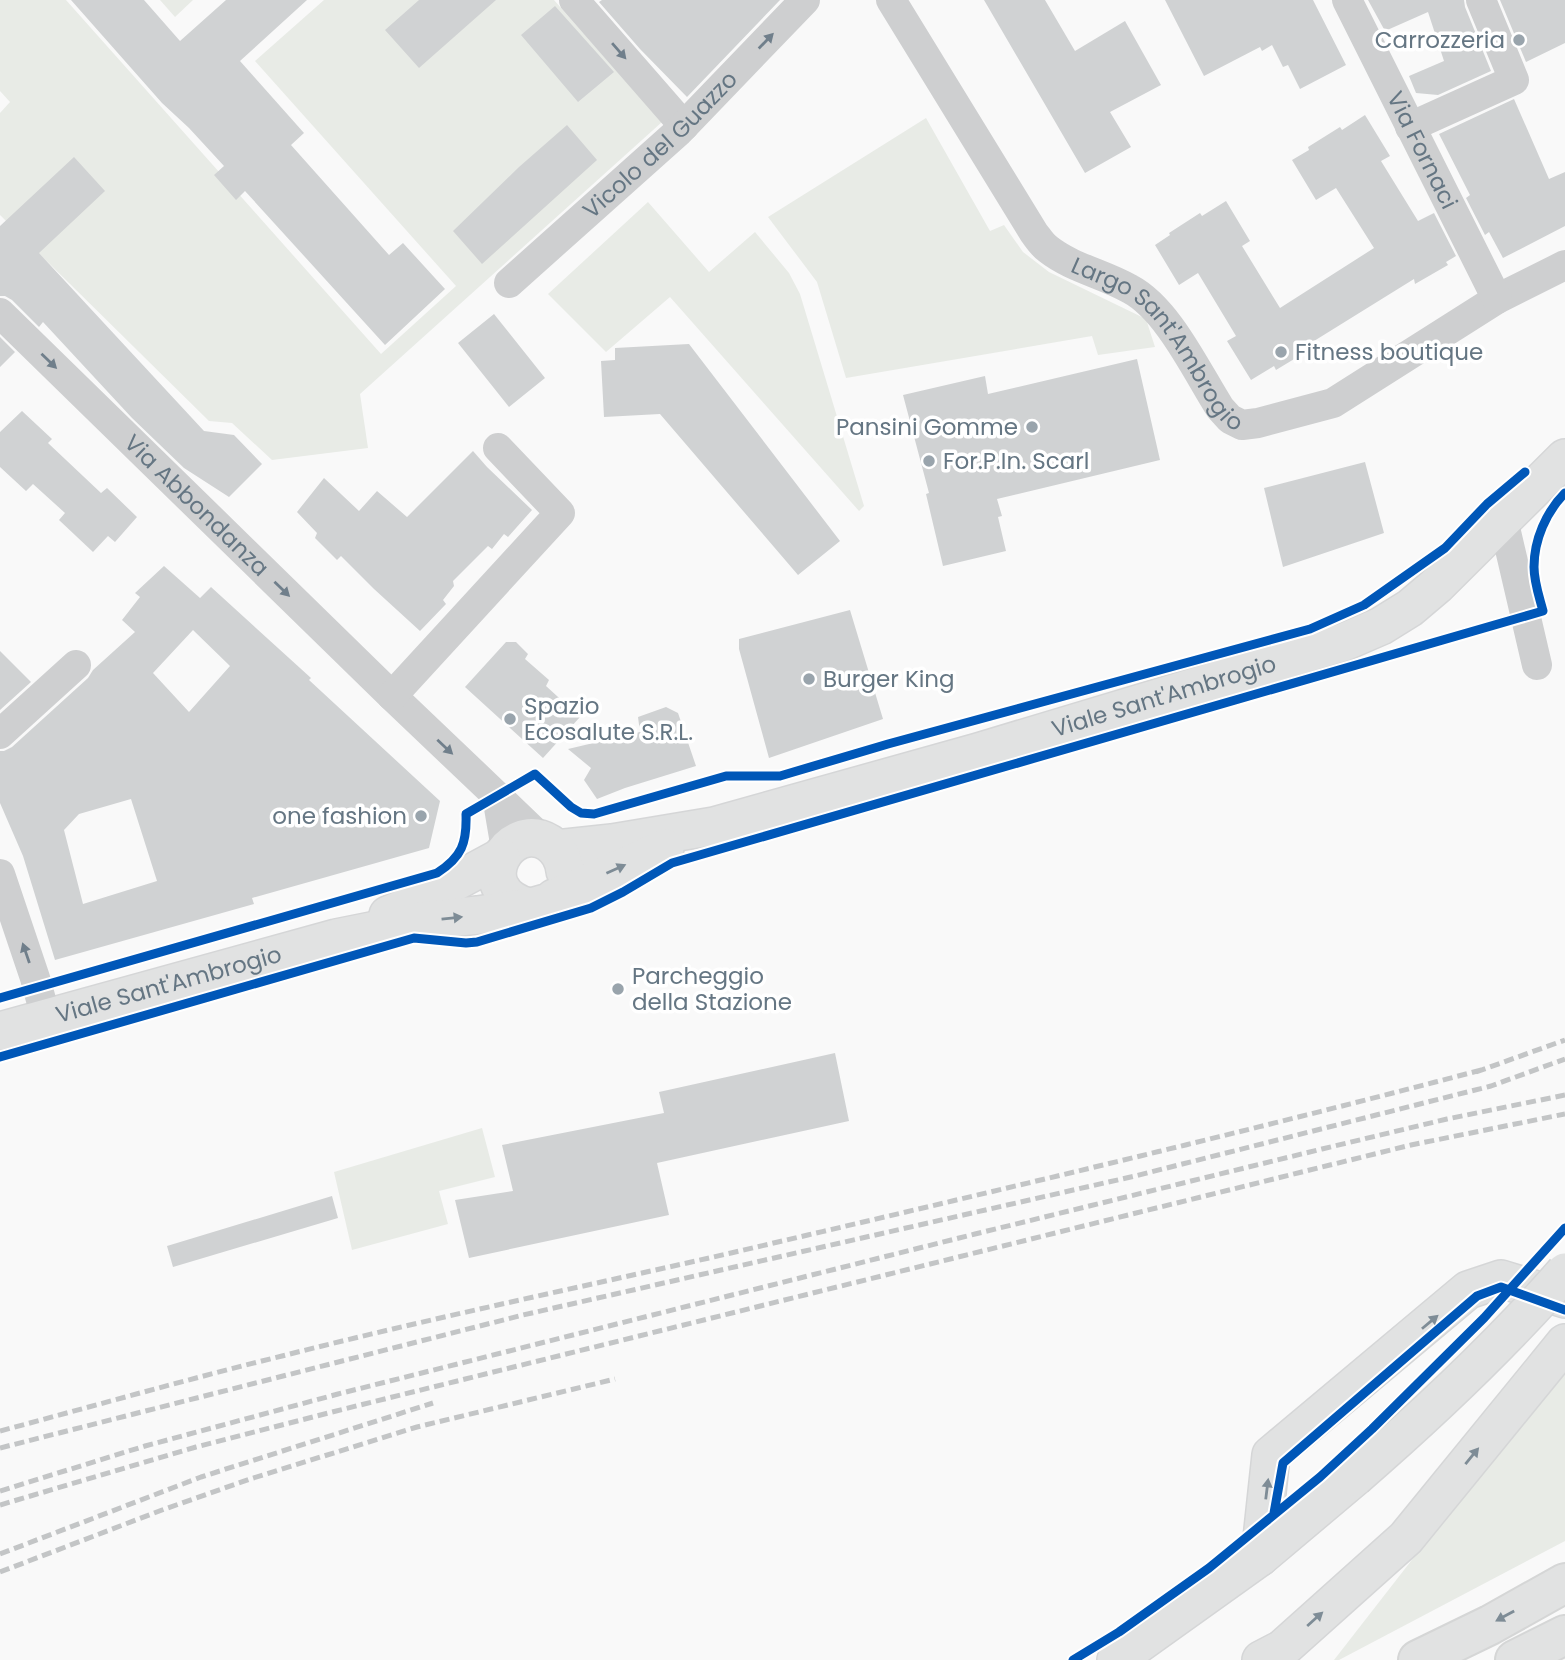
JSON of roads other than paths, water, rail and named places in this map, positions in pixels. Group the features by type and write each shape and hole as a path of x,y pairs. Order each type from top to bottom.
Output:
{"highway":[{"path":"1418,1660 1490,1625 1565,1583"},
{"path":"1515,1660 1565,1635"}],"main road":[{"name":"Viale Sant'Ambrogio","path":"336,938 416,904 523,839 533,838 550,844 612,843 714,826 991,748 1343,642 1381,626 1410,608 1436,586 1562,462"},
{"name":"Viale Sant'Ambrogio","path":"0,1031 336,938 541,902 714,826"},
{"path":"503,853 497,866 500,888 507,897 517,903 541,902 561,889 565,879 562,858 550,844"},
{"path":"1123,1655 1260,1557 1426,1415 1499,1343 1565,1272"},
{"path":"1260,1557 1271,1455 1468,1290 1501,1279 1565,1299"},
{"path":"1261,1660 1282,1649 1406,1538 1565,1343"}],"street":[{"path":"574,0 684,126"},
{"name":"Vicolo del Guazzo","path":"509,283 684,126 805,0"},
{"name":"Largo Sant'Ambrogio","path":"891,0 1034,233 1046,248 1067,261 1131,289 1152,304 1171,328 1220,408 1230,419 1242,425 1334,403 1497,299 1565,265"},
{"name":"Via Fornaci","path":"1347,0 1497,299"},
{"path":"1410,127 1514,80 1481,0"},
{"name":"Via Abbondanza","path":"0,313 392,696 550,844"},
{"path":"392,696 560,513 498,448"},
{"path":"1503,519 1536,665"},
{"path":"0,734 76,665"},
{"path":"497,796 503,853"},
{"path":"0,874 46,1018"}],"railway":[{"path":"1476,1072 1565,1040"},
{"path":"0,1448 523,1315 1135,1176 1491,1086 1565,1059"},
{"path":"0,1431 338,1342 1014,1186 1485,1069"},
{"path":"0,1491 145,1446 338,1394 1322,1149 1447,1119 1565,1095"},
{"path":"0,1505 196,1447 344,1409 1411,1145 1565,1114"},
{"path":"0,1572 250,1479 417,1427 615,1379"},
{"path":"0,1554 201,1477 433,1403"}],"place":[{"name":"Carrozzeria","path":"1519,40"},
{"name":"Fitness boutique","path":"1281,352"},
{"name":"Pansini Gomme","path":"1032,427"},
{"name":"For.P.In. Scarl","path":"929,461"},
{"name":"Burger King","path":"809,679"},
{"name":"Spazio Ecosalute S.R.L.","path":"510,719"},
{"name":"one fashion","path":"421,816"},
{"name":"Parcheggio della Stazione","path":"618,989"}]}
